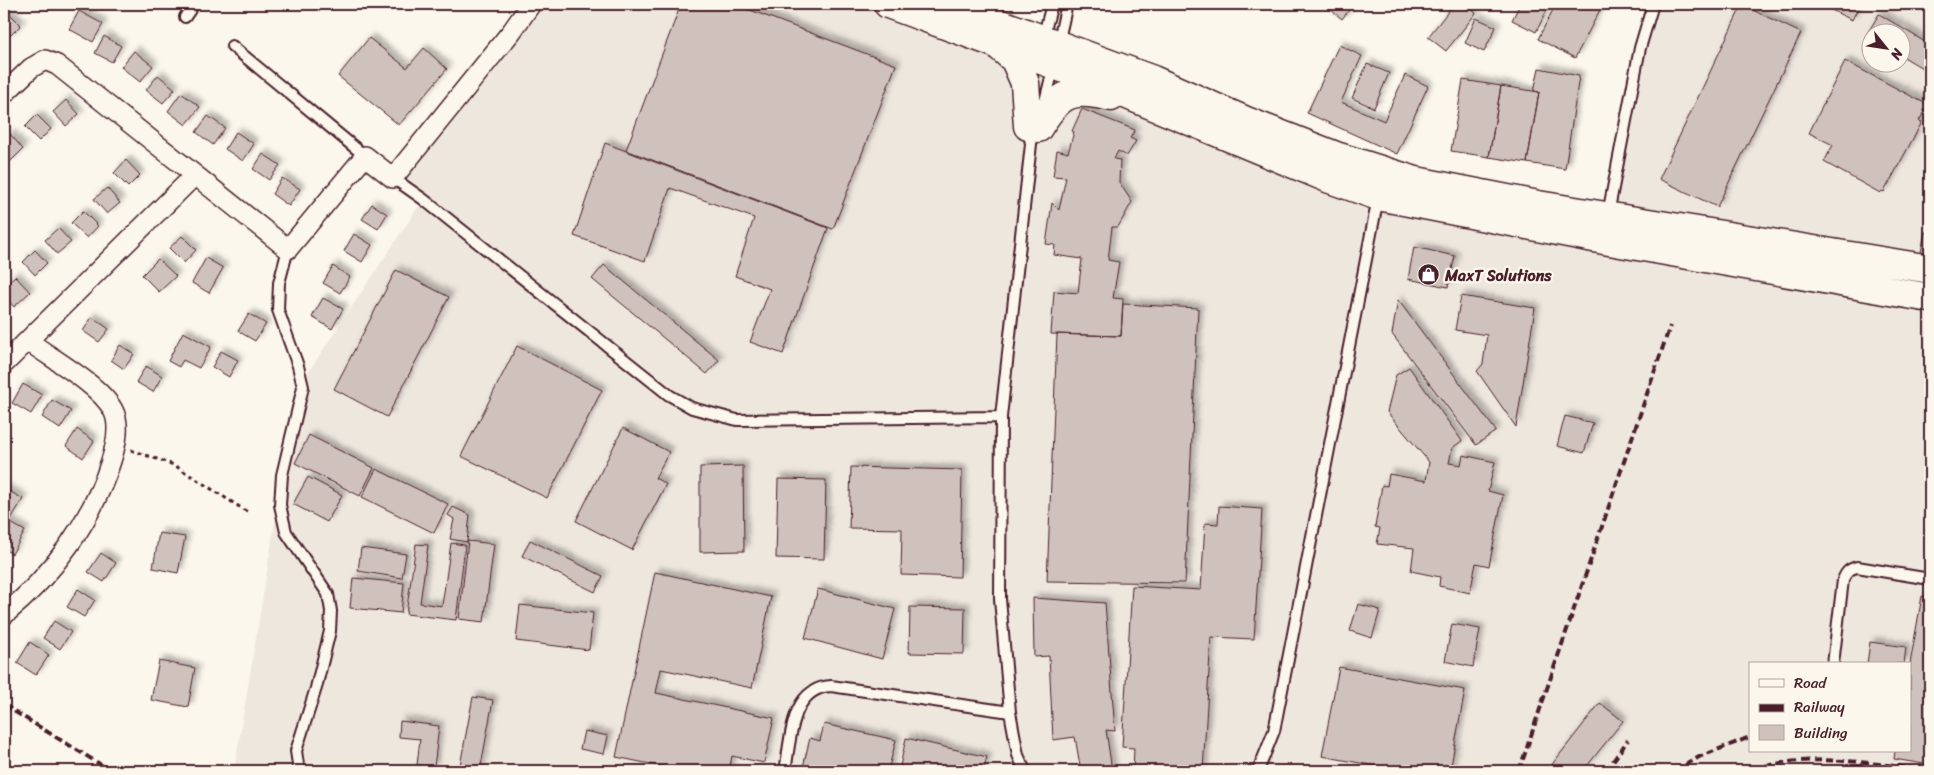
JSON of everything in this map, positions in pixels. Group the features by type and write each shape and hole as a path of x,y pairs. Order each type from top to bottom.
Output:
{"main road":[{"path":"888,4 997,44 1146,93 1330,179 1381,184 1606,228 1783,272 1930,298"},
{"path":"947,4 1044,59"},
{"path":"997,44 1014,60 1025,83 1032,133"},
{"path":"1032,133 1056,102 1077,92 1092,92 1122,99 1146,93"},
{"path":"1606,228 1789,246 1930,269"},
{"path":"1783,272 1789,246"}],"street":[{"path":"4,94 32,68 45,60 56,64 194,176 288,249 365,156 393,178 512,31 530,4"},
{"path":"4,364 194,176"},
{"path":"4,615 21,601 50,570 77,533 102,488 116,445 117,426 114,412 107,399 28,341"}],"lane":[{"path":"185,17 194,4"},
{"path":"1025,771 1018,755 1010,712 1000,599 1001,417 1032,133 1052,4"},
{"path":"1032,133 1044,59 1068,4"},
{"path":"1606,228 1640,48 1653,4"},
{"path":"232,46 365,156"},
{"path":"393,178 423,199 669,395 692,408 737,420 1001,417"},
{"path":"1258,771 1274,731 1381,184"},
{"path":"288,249 279,284 278,310 298,366 303,387 282,475 280,505 286,532 328,594 331,611 330,631 316,688 296,751 299,771"},
{"path":"1833,662 1843,580 1845,574 1850,569 1857,567 1930,579"},
{"path":"785,771 795,714 803,699 820,687 831,686 1010,712"}],"path":[{"path":"116,445 174,465 249,513"}],"shaded area":[{"path":"531,4 888,4 1604,240 1653,4 1930,4 1930,771 234,771 297,389 423,200 393,178"}],"building":[{"path":"681,4 734,4 896,65 833,229 626,150"},
{"path":"1330,4 1354,4 1342,19 1327,7"},
{"path":"1454,4 1464,4 1476,13 1446,51 1428,37"},
{"path":"1520,4 1550,4 1536,32 1512,20"},
{"path":"1556,4 1603,4 1575,58 1538,39"},
{"path":"1819,4 1860,4 1852,20"},
{"path":"1742,5 1801,33 1717,207 1659,179"},
{"path":"79,11 103,24 93,42 69,29"},
{"path":"8,12 21,25 9,37 4,31 4,17"},
{"path":"1879,14 1892,22 1874,22"},
{"path":"1476,18 1496,27 1484,52 1465,43"},
{"path":"1912,34 1930,45 1929,72 1912,62"},
{"path":"104,36 121,46 112,62 95,53"},
{"path":"369,38 407,68 424,48 447,69 399,125 338,76"},
{"path":"1339,45 1362,56 1341,102 1384,121 1405,75 1428,86 1397,154 1307,113"},
{"path":"134,51 153,66 140,82 121,67"},
{"path":"1845,61 1862,70 1862,72 1866,72 1928,105 1919,121 1922,122 1884,192 1880,193 1824,162 1833,145 1809,133"},
{"path":"1367,64 1389,73 1374,108 1352,98"},
{"path":"1539,68 1579,76 1565,169 1527,163 1539,92 1534,91"},
{"path":"158,75 175,89 163,103 146,90"},
{"path":"1463,80 1501,86 1489,157 1451,151"},
{"path":"1501,86 1539,92 1527,163 1489,157"},
{"path":"181,93 200,107 186,125 168,111"},
{"path":"66,100 79,114 66,126 53,112"},
{"path":"1082,109 1135,130 1130,138 1136,141 1127,156 1118,151 1114,159 1120,160 1119,182 1132,202 1118,227 1112,227 1108,260 1119,262 1113,298 1123,299 1121,336 1051,334 1054,291 1078,293 1082,259 1054,255 1055,245 1046,244 1052,203 1059,210 1066,177 1053,176 1057,150 1068,153 1074,132 1072,131"},
{"path":"37,115 51,129 39,141 25,127"},
{"path":"208,116 225,128 213,145 196,132"},
{"path":"236,132 254,144 243,161 225,149"},
{"path":"10,134 23,149 9,163 4,157 4,140"},
{"path":"605,143 828,228 783,354 750,342 770,289 735,276 754,218 670,188 645,261 574,236"},
{"path":"263,154 280,165 269,180 253,169"},
{"path":"126,160 140,175 128,187 114,173"},
{"path":"282,178 300,189 289,206 272,194"},
{"path":"107,188 120,203 107,214 94,199"},
{"path":"372,204 387,214 378,229 362,219"},
{"path":"83,211 98,226 87,238 71,223"},
{"path":"58,228 71,242 57,254 45,240"},
{"path":"1925,232 1930,233 1930,254 1921,252"},
{"path":"354,234 372,245 362,262 344,251"},
{"path":"182,236 196,250 184,263 169,248"},
{"path":"1414,247 1455,256 1448,287 1408,279"},
{"path":"35,250 47,263 35,275 23,262"},
{"path":"206,258 223,268 209,293 192,283"},
{"path":"158,259 176,276 159,292 142,275"},
{"path":"604,265 719,360 707,374 592,279"},
{"path":"333,266 350,277 340,293 323,283"},
{"path":"396,270 449,297 387,417 334,389"},
{"path":"15,276 30,292 14,307 4,296 4,286"},
{"path":"1461,296 1535,308 1516,427 1477,371 1483,364 1487,335 1455,330"},
{"path":"323,298 343,309 332,329 312,317"},
{"path":"1398,300 1496,431 1476,445 1392,334"},
{"path":"1123,304 1198,308 1185,583 1047,581 1057,334 1121,336"},
{"path":"249,314 266,324 255,341 238,331"},
{"path":"92,317 109,329 99,342 83,331"},
{"path":"183,332 211,347 199,368 183,360 179,367 168,361"},
{"path":"120,345 134,354 124,369 111,360"},
{"path":"517,346 602,390 547,498 461,456"},
{"path":"221,351 238,360 229,377 212,367"},
{"path":"146,366 162,376 153,392 136,382"},
{"path":"1409,367 1462,441 1452,448 1449,463 1461,465 1463,455 1495,462 1488,491 1503,495 1489,566 1476,563 1470,593 1439,586 1440,577 1411,571 1414,548 1377,544 1380,528 1375,527 1382,485 1387,486 1389,474 1426,481 1429,462 1387,412 1396,375"},
{"path":"23,384 42,395 31,414 12,403"},
{"path":"52,400 71,411 60,429 42,417"},
{"path":"1565,416 1593,423 1584,453 1557,446"},
{"path":"623,428 669,452 655,478 666,484 632,550 576,521"},
{"path":"77,429 94,441 83,458 66,446"},
{"path":"309,435 374,468 360,496 295,463"},
{"path":"743,466 744,551 700,552 700,467"},
{"path":"851,467 962,470 960,577 901,575 902,529 849,528"},
{"path":"376,469 448,504 434,533 362,497"},
{"path":"308,477 342,495 327,522 293,504"},
{"path":"778,479 826,480 824,559 776,558"},
{"path":"4,488 23,499 9,522 25,531 12,554 4,549"},
{"path":"1219,506 1262,509 1254,639 1211,637 1203,771 1133,771 1134,748 1122,747 1132,586 1201,590 1205,523 1218,524"},
{"path":"453,507 470,515 467,542 450,539 454,519 448,515"},
{"path":"159,533 185,537 178,573 153,568"},
{"path":"530,540 603,576 595,592 522,556"},
{"path":"468,541 494,544 484,622 459,619"},
{"path":"451,543 465,545 456,620 406,614 416,544 428,545 420,603 442,606"},
{"path":"361,548 406,554 402,578 358,571"},
{"path":"101,553 116,563 104,582 88,572"},
{"path":"655,572 771,597 752,688 661,669 656,693 774,718 764,763 732,756 729,771 684,771 616,757"},
{"path":"353,578 404,583 401,613 350,608"},
{"path":"78,589 95,600 84,617 67,607"},
{"path":"818,589 895,609 882,659 805,638"},
{"path":"1922,596 1930,598 1930,765 1894,759 1895,752 1912,752 1912,662 1910,662"},
{"path":"1033,598 1105,603 1115,731 1106,730 1112,771 1081,771 1075,737 1053,740 1049,656 1034,657"},
{"path":"1358,604 1380,610 1372,638 1350,631"},
{"path":"520,605 593,613 589,650 516,641"},
{"path":"910,607 965,608 964,654 909,653"},
{"path":"54,621 71,632 60,649 43,638"},
{"path":"1452,624 1480,629 1473,667 1445,661"},
{"path":"30,642 49,655 36,675 17,663"},
{"path":"1870,642 1906,647 1904,662 1867,662"},
{"path":"159,661 195,668 188,707 151,700"},
{"path":"1339,667 1465,690 1450,771 1391,771 1392,769 1322,756"},
{"path":"473,697 493,700 480,771 459,771"},
{"path":"1600,703 1623,721 1583,771 1555,771 1550,767"},
{"path":"400,721 439,726 434,767 417,765 420,739 399,737"},
{"path":"824,724 896,740 888,771 802,771 810,738 820,741"},
{"path":"584,731 608,736 604,754 580,749"},
{"path":"906,738 987,757 983,771 899,771"}],"railway":[{"path":"1519,771 1670,326"},
{"path":"4,705 111,771"},
{"path":"1675,771 1699,757 1749,737"},
{"path":"1606,771 1628,740"},
{"path":"1742,771 1788,762 1823,760 1877,764 1929,771"}],"place":[{"name":"MaxT Solutions","path":"1429,275"}]}
